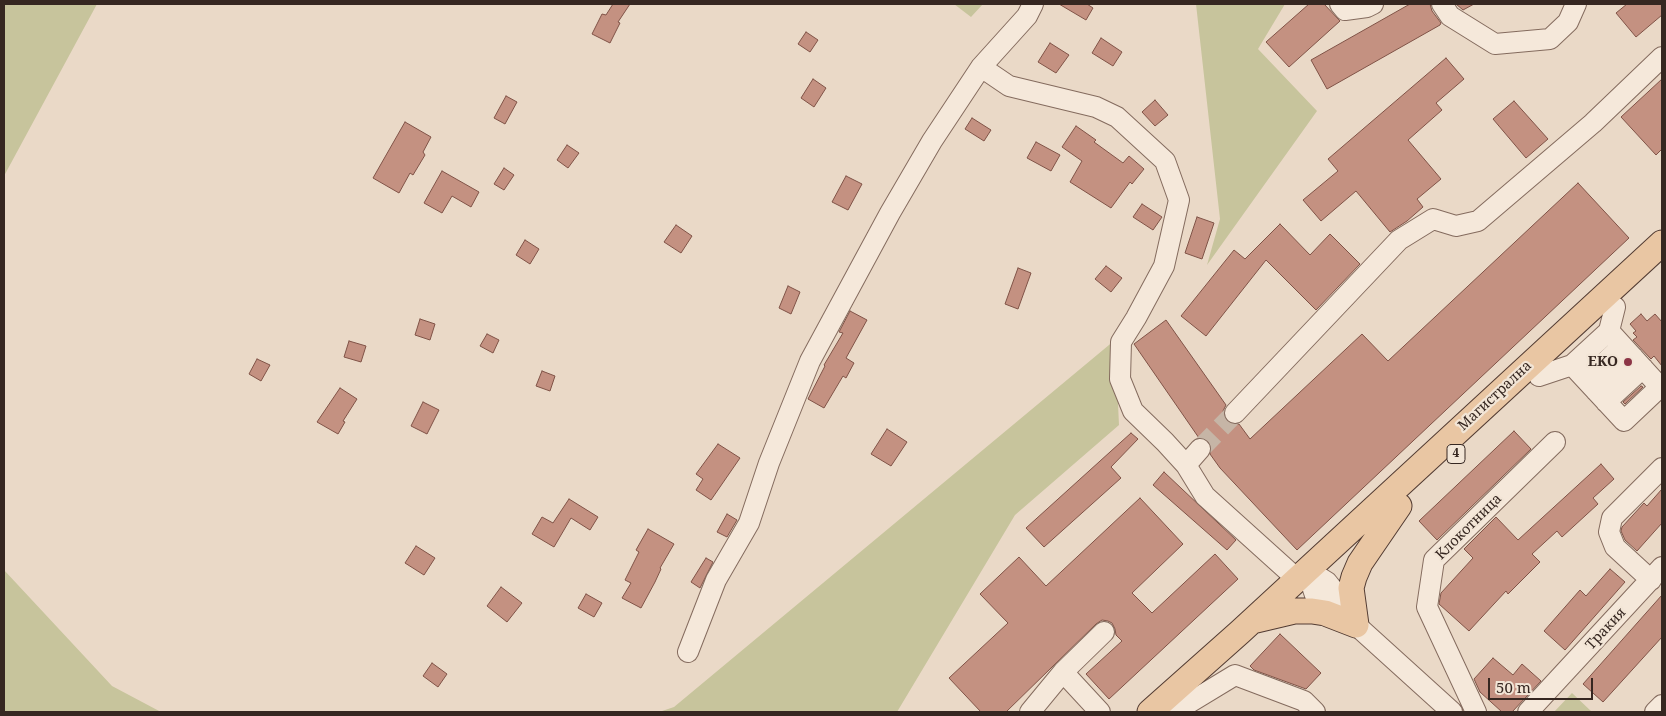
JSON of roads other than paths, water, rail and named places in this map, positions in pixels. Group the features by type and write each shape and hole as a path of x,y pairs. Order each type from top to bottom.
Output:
{"main road":[{"name":"Магистрална","path":"1150,712 1309,574 1662,242"},
{"name":"Магистрална","path":"1309,574 1336,561 1399,506 1662,263"},
{"path":"1248,626 1294,612 1312,611 1325,613 1356,625 1351,588 1354,577 1360,563 1399,506"},
{"path":"1174,712 1211,658"}],"street":[{"path":"688,652 716,580 749,523 769,463 810,361 890,213 932,141 981,67 1027,16 1033,4"},
{"path":"1340,4 1345,10 1367,7 1372,4"},
{"path":"1442,4 1450,16 1495,44 1550,38 1568,22 1576,4"},
{"path":"1235,413 1399,240 1433,219 1456,226 1478,221 1593,123 1662,57"},
{"path":"981,67 1009,86 1096,107 1117,116 1165,161 1179,200 1164,266 1121,342 1120,379 1133,412 1186,465 1205,496 1309,574 1327,582 1356,625 1452,712"},
{"path":"1590,384 1609,331 1615,307"},
{"path":"1539,376 1590,384 1624,421 1660,387 1609,331"},
{"path":"1590,384 1633,357"},
{"name":"Клокотница","path":"1476,712 1427,607 1434,560 1555,442"},
{"path":"1186,465 1200,449"},
{"path":"1656,574 1615,546 1609,532 1612,518 1662,468"},
{"name":"Тракия","path":"1528,712 1656,574"},
{"path":"1030,712 1063,672 1104,632"},
{"path":"1063,672 1100,712"},
{"path":"1174,712 1235,674 1304,709"},
{"path":"1655,712 1662,704"}],"tunnel":[{"path":"1200,449 1235,413"}],"place":[{"name":"EKO","path":"1628,362"}]}
